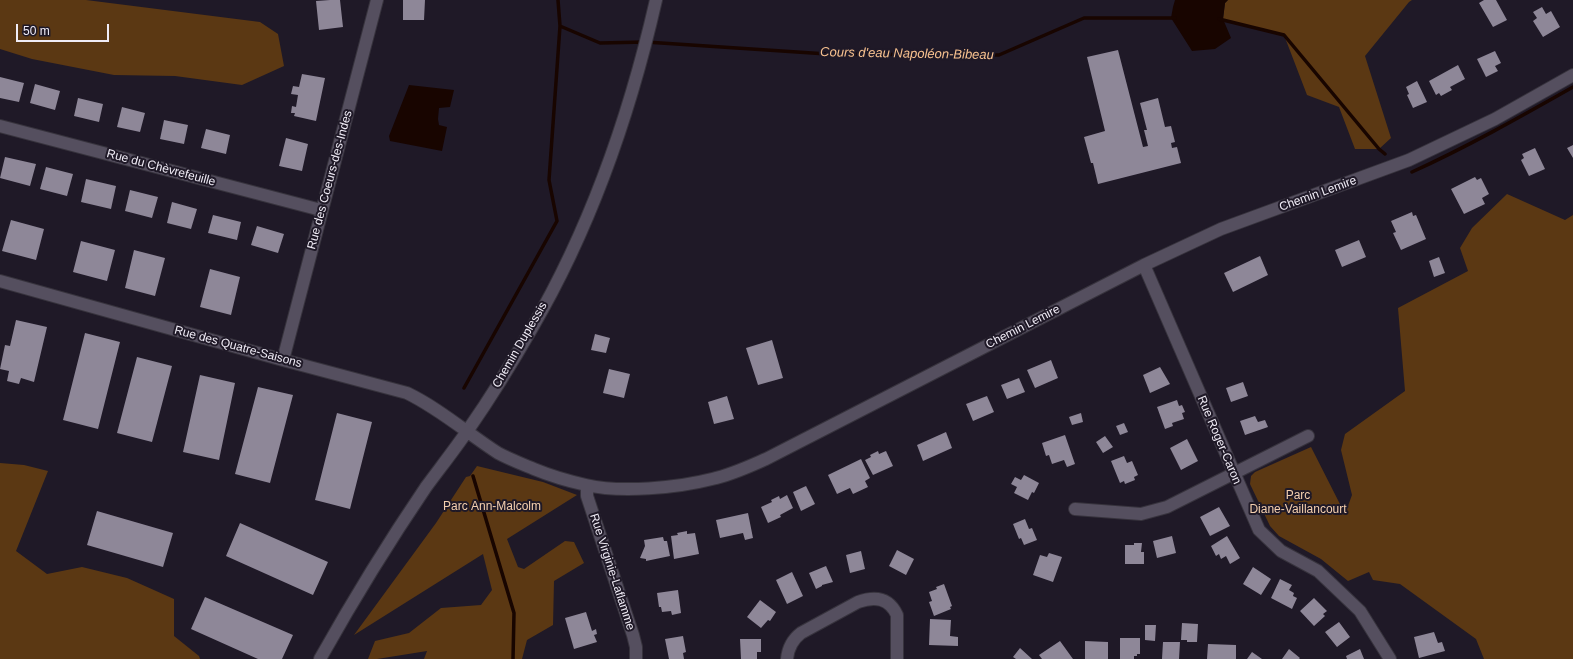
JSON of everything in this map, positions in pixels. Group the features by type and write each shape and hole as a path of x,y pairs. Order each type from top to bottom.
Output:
{"street":[{"name":"Rue des Coeurs-des-Indes","path":"283,360 377,0"},
{"name":"Chemin Duplessis","path":"320,659 347,609 371,571 428,485 467,431 533,327 571,252 592,205 612,153 637,79 656,0"},
{"name":"Chemin Lemire","path":"467,431 499,453 520,464 587,486 625,489 657,488 704,481 734,473 827,429 1144,265 1221,229 1409,160 1495,119 1573,76"},
{"name":"Rue du Chèvrefeuille","path":"0,126 321,210"},
{"name":"Rue Roger-Caron","path":"1144,265 1259,530 1281,551 1318,571 1360,611 1390,659"},
{"name":"Rue des Quatre-Saisons","path":"0,281 407,393 420,399 467,431"},
{"path":"1075,509 1141,514 1167,507 1308,436"},
{"name":"Rue Virginie-Laflamme","path":"587,486 587,496 633,634 636,647 636,659"},
{"path":"787,659 790,645 794,638 800,633 858,602 876,598 883,600 894,609 897,615 897,659"}],"green space":[{"path":"0,0 86,0 260,22 278,34 284,66 242,85 175,76 114,75 32,59 0,49"},
{"path":"1228,0 1412,0 1365,56 1391,138 1379,149 1355,149 1339,107 1307,95 1284,35 1223,19 1225,3"},
{"name":"Parc Diane-Vaillancourt","path":"1507,194 1565,220 1573,215 1573,659 1484,659 1476,639 1400,584 1373,580 1369,572 1348,581 1321,559 1279,536 1270,526 1250,484 1251,476 1255,472 1311,447 1345,514 1352,495 1341,450 1345,434 1405,391 1398,308 1468,271 1460,248 1472,228"},
{"path":"0,463 24,465 48,471 16,551 47,574 82,567 127,578 174,599 174,636 199,656 200,659 0,659"},
{"name":"Parc Ann-Malcolm","path":"477,466 543,482 577,495 507,539 518,567 524,569 565,541 574,542 584,563 554,581 553,625 527,640 522,659 424,659 427,651 377,659 368,659 375,641 409,633 441,608 481,605 492,590 483,554 354,635 436,523 466,477 470,476"}],"shaded area":[{"path":"1175,0 1228,0 1225,3 1223,19 1231,38 1215,49 1192,51 1171,18"},
{"path":"409,85 454,90 450,107 439,108 439,125 447,127 442,151 390,141 389,136"}],"building":[{"path":"340,0 343,27 319,30 316,1"},
{"path":"403,0 425,0 424,20 403,20"},
{"path":"1484,0 1496,0 1507,20 1493,27 1479,3"},
{"path":"1542,7 1546,14 1551,11 1560,27 1543,37 1533,21 1537,18 1533,12"},
{"path":"1118,50 1143,147 1148,146 1144,130 1147,130 1140,103 1158,98 1165,127 1171,126 1175,142 1171,143 1172,148 1177,147 1181,163 1098,184 1093,163 1091,163 1084,137 1105,131 1087,57"},
{"path":"1495,51 1501,63 1495,66 1498,71 1486,77 1477,59"},
{"path":"1458,65 1465,79 1450,87 1452,90 1441,96 1439,93 1436,95 1429,81"},
{"path":"302,74 325,78 316,121 294,116 295,113 291,113 292,106 296,107 298,95 291,94 293,86 299,87"},
{"path":"0,77 24,83 19,102 0,98"},
{"path":"1417,81 1427,102 1413,108 1407,95 1409,94 1406,87"},
{"path":"35,84 60,91 55,110 30,103"},
{"path":"78,98 103,104 99,122 74,116"},
{"path":"122,107 145,113 140,132 117,127"},
{"path":"164,120 188,125 184,144 160,139"},
{"path":"206,129 230,135 226,154 201,148"},
{"path":"286,138 308,144 302,171 279,166"},
{"path":"1573,145 1573,158 1567,148"},
{"path":"1535,148 1545,169 1529,176 1521,160 1524,158 1522,154"},
{"path":"5,157 36,164 30,186 0,178"},
{"path":"46,167 73,174 67,196 40,189"},
{"path":"1475,177 1477,180 1481,178 1489,194 1482,198 1485,204 1464,214 1451,189"},
{"path":"86,179 116,186 111,209 81,202"},
{"path":"130,190 158,197 152,218 125,211"},
{"path":"172,202 197,209 191,229 167,223"},
{"path":"1412,212 1413,216 1416,215 1426,239 1401,250 1393,233 1396,232 1391,221"},
{"path":"213,215 241,222 237,240 208,233"},
{"path":"11,220 44,229 36,260 2,251"},
{"path":"257,226 284,234 278,253 251,245"},
{"path":"1359,240 1366,257 1342,267 1335,250"},
{"path":"81,241 115,250 107,281 73,272"},
{"path":"134,250 165,258 155,296 125,288"},
{"path":"1260,256 1268,275 1233,292 1224,273"},
{"path":"1439,257 1445,273 1434,277 1429,261"},
{"path":"210,269 240,277 231,315 200,307"},
{"path":"16,320 47,327 34,382 21,378 19,384 7,381 9,371 0,369 5,345 10,346"},
{"path":"85,333 120,342 98,429 63,420"},
{"path":"595,334 610,338 606,353 591,350"},
{"path":"772,340 783,378 758,385 746,348"},
{"path":"137,357 172,366 152,442 117,433"},
{"path":"1051,360 1058,378 1035,388 1027,370"},
{"path":"1160,367 1170,384 1150,393 1143,375"},
{"path":"609,369 630,374 624,398 603,393"},
{"path":"200,375 235,383 219,460 183,452"},
{"path":"1019,378 1025,392 1007,399 1001,385"},
{"path":"1243,382 1248,396 1231,402 1226,388"},
{"path":"258,387 293,395 270,483 235,474"},
{"path":"727,396 734,419 714,424 708,402"},
{"path":"987,396 994,412 973,421 966,404"},
{"path":"1177,400 1179,406 1182,405 1185,412 1182,413 1184,419 1172,423 1173,426 1165,429 1157,407"},
{"path":"337,413 372,422 350,509 315,500"},
{"path":"1081,413 1083,422 1072,425 1069,417"},
{"path":"1255,416 1258,422 1265,420 1268,427 1245,435 1240,421"},
{"path":"1124,423 1128,432 1120,435 1116,426"},
{"path":"946,432 952,448 923,461 917,445"},
{"path":"1065,435 1075,464 1067,467 1064,460 1052,464 1049,455 1046,456 1042,443"},
{"path":"1105,436 1113,447 1103,453 1096,442"},
{"path":"1187,439 1198,461 1181,470 1170,448"},
{"path":"878,451 879,454 886,451 893,466 873,475 865,460 871,457 870,455"},
{"path":"1124,456 1127,463 1132,461 1138,475 1134,477 1135,480 1125,484 1124,481 1120,483 1111,461"},
{"path":"861,459 870,478 865,481 868,487 853,494 850,488 837,494 828,475"},
{"path":"1024,475 1039,483 1034,493 1032,492 1028,500 1014,493 1017,487 1011,484 1015,477 1021,480"},
{"path":"806,486 815,504 801,511 793,492"},
{"path":"787,495 793,508 780,515 781,517 768,523 761,507 772,502 771,500 779,496 780,499"},
{"path":"1219,507 1230,526 1210,536 1200,517"},
{"path":"97,511 173,533 163,567 87,545"},
{"path":"748,513 753,538 745,540 743,533 720,538 716,520"},
{"path":"1025,519 1029,529 1032,528 1037,540 1024,545 1021,538 1019,539 1013,524"},
{"path":"240,523 328,562 313,595 226,556"},
{"path":"687,531 687,534 695,533 699,554 674,559 671,536"},
{"path":"1172,536 1176,553 1157,558 1153,541"},
{"path":"1227,536 1240,558 1230,564 1226,556 1221,559 1219,554 1216,556 1211,546"},
{"path":"663,537 664,541 667,541 670,556 646,561 646,559 640,558 645,546 644,540"},
{"path":"1134,543 1142,543 1141,552 1144,552 1144,564 1125,564 1125,545 1134,545"},
{"path":"897,550 914,559 906,575 889,566"},
{"path":"861,551 865,569 850,573 846,555"},
{"path":"1049,553 1062,557 1053,582 1033,575 1040,555 1047,557"},
{"path":"826,566 833,582 822,585 816,589 809,573"},
{"path":"1253,567 1271,579 1261,595 1243,584"},
{"path":"792,572 803,596 787,604 776,580"},
{"path":"1280,579 1292,585 1289,590 1294,593 1293,596 1297,598 1292,609 1271,598"},
{"path":"944,584 952,606 950,607 951,609 934,616 929,602 932,601 929,592"},
{"path":"678,590 681,613 672,615 671,611 662,612 661,607 659,607 657,593"},
{"path":"205,597 293,635 282,659 258,659 191,629"},
{"path":"1314,598 1327,611 1323,614 1325,616 1314,626 1300,611"},
{"path":"760,600 776,612 770,621 768,620 761,628 747,617"},
{"path":"586,612 592,631 596,629 597,634 594,635 597,642 574,649 565,618"},
{"path":"930,619 951,620 950,636 958,637 958,646 929,645"},
{"path":"1339,622 1350,637 1337,647 1325,632"},
{"path":"1182,623 1198,624 1197,642 1187,642 1187,640 1181,640"},
{"path":"1145,625 1156,625 1155,641 1145,640"},
{"path":"1434,632 1438,643 1442,642 1445,651 1419,658 1414,637"},
{"path":"683,636 686,652 683,653 684,659 669,659 665,639"},
{"path":"1120,638 1140,638 1140,654 1134,656 1134,659 1120,659"},
{"path":"740,639 761,639 761,652 757,652 757,659 741,659"},
{"path":"1060,641 1073,659 1042,659 1039,655"},
{"path":"1085,641 1108,642 1108,659 1085,659"},
{"path":"1163,642 1180,642 1179,659 1162,659"},
{"path":"1208,644 1236,645 1236,659 1207,659"},
{"path":"1020,648 1032,659 1016,659 1013,657"},
{"path":"1289,649 1300,658 1282,659"},
{"path":"1360,649 1364,659 1347,659 1346,656"},
{"path":"1252,652 1262,659 1247,659"}],"waterway":[{"path":"464,388 557,221 549,180 560,26 558,0"},
{"name":"Cours d'eau Napoléon-Bibeau","path":"560,26 600,43 646,42 827,54 999,55 1084,18 1175,18"},
{"name":"Cours d'eau Napoléon-Bibeau","path":"1219,19 1284,35 1379,149 1385,154"},
{"name":"Cours d'eau Napoléon-Bibeau","path":"1412,172 1473,142 1573,87"},
{"path":"473,476 514,613 513,659"}]}
